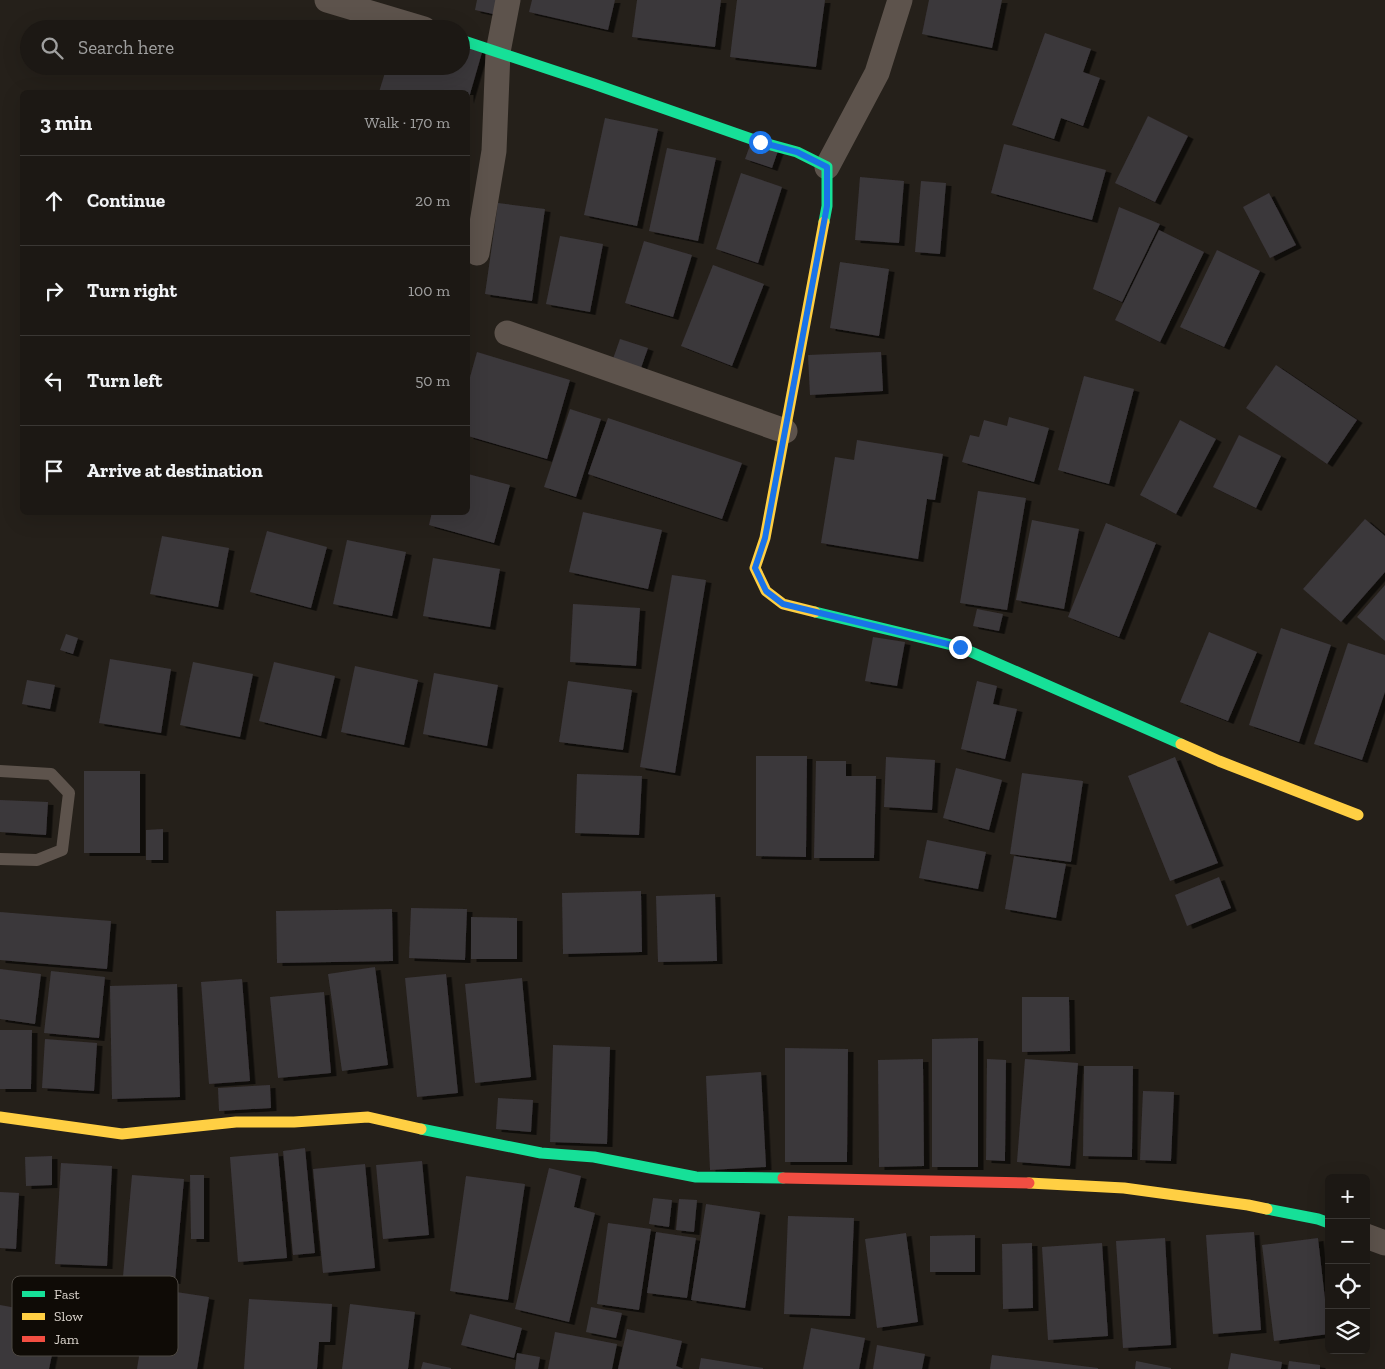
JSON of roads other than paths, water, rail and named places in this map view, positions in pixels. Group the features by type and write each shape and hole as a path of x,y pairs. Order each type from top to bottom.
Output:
{"street":[{"path":"327,0 394,20"},
{"path":"477,253 494,151 498,52 508,0"},
{"path":"900,0 877,74 827,167 827,206 765,538 755,568 766,591 783,604 960,647 1219,761 1358,815"},
{"path":"470,43 760,142 797,152 827,167"},
{"path":"508,333 785,431"},
{"path":"0,1117 122,1134 236,1122 294,1122 368,1117 438,1133 540,1152 594,1157 696,1177 1012,1182 1124,1188 1248,1205 1325,1222"},
{"path":"1370,1237 1385,1243"}],"lane":[{"path":"0,771 51,774 69,793 62,850 37,860 0,859"}]}
